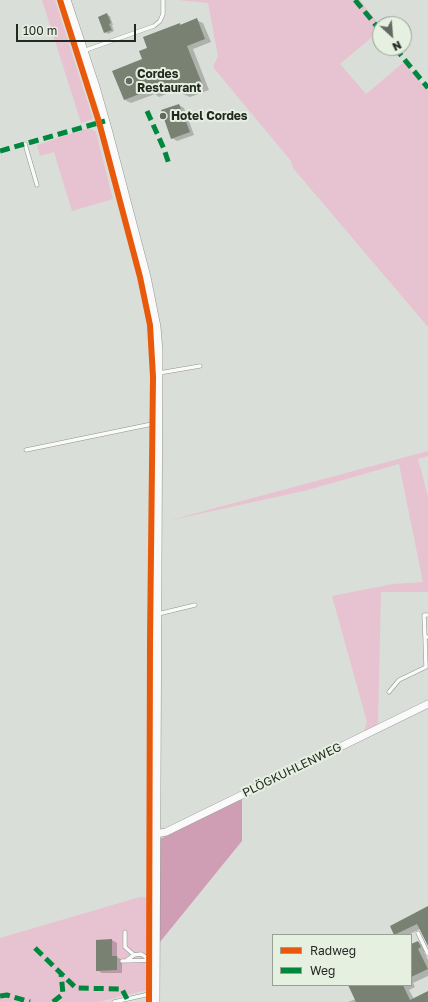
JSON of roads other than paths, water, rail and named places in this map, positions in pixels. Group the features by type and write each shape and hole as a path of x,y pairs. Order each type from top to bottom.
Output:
{"street":[{"path":"66,0 108,129 146,277 156,327 159,373 156,834 152,960 155,997"},
{"name":"PLÖGKUHLENWEG","path":"156,834 166,832 428,704"}],"lane":[{"path":"83,51 154,26 160,21 163,14 163,0"},
{"path":"26,144 37,185"},
{"path":"159,373 200,366"},
{"path":"26,450 158,423"},
{"path":"157,614 195,605"},
{"path":"389,692 399,680 426,666 424,615 428,615"},
{"path":"125,932 125,946 134,955"},
{"path":"418,933 428,954"},
{"path":"127,960 134,955 141,954 152,960"},
{"path":"122,961 152,960"},
{"path":"114,1002 155,997"}],"place":[{"name":"Cordes Restaurant","path":"129,81"},
{"name":"Hotel Cordes","path":"163,116"}]}
